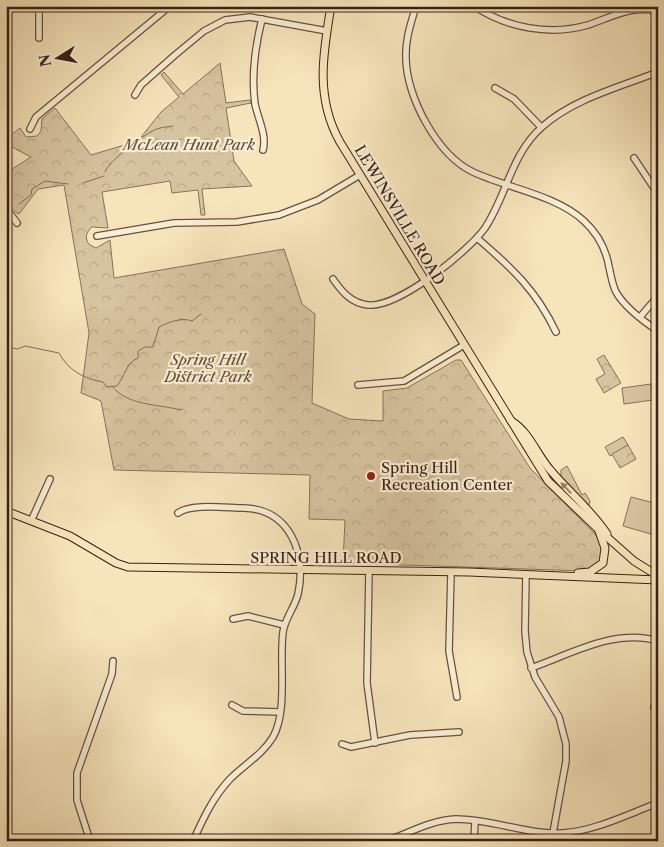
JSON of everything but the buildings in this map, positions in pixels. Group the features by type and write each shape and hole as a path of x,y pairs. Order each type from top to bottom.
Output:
{"main road":[{"name":"LEWINSVILLE ROAD","path":"331,6 322,83 324,104 336,134 540,470 574,508 598,530 610,538"},
{"name":"LEWINSVILLE ROAD","path":"510,420 521,427 551,471 588,510 610,538 634,561 658,576"},
{"path":"540,470 551,471"},
{"path":"574,508 581,511 588,510"},
{"name":"SPRING HILL ROAD","path":"6,511 70,536 116,563 128,567 451,572 658,580"},
{"path":"565,576 590,572 603,563 606,548 598,530"},
{"path":"634,561 658,571"}],"street":[{"path":"39,6 39,38"},
{"path":"30,129 36,117 170,6"},
{"path":"416,6 405,57 408,77 417,104 442,146 456,161 471,172 564,207 585,222 597,236 605,252 616,292 625,304 658,331"},
{"path":"474,6 494,18 510,24 554,29 587,25 629,10 658,11"},
{"path":"135,95 141,84 209,27 233,18 262,19 327,32"},
{"path":"262,19 255,49 253,78 256,106 264,140 264,150"},
{"path":"333,279 350,299 369,305 390,301 454,261 477,238 491,218 520,154 542,127 573,106 658,72"},
{"path":"496,88 514,99 542,127"},
{"path":"634,158 658,194"},
{"path":"98,236 174,223 244,221 279,216 318,200 360,175"},
{"path":"6,208 17,223"},
{"path":"477,238 527,284 556,332"},
{"path":"640,317 658,296"},
{"path":"358,385 404,381 464,345"},
{"path":"32,520 50,479"},
{"path":"178,513 190,508 248,508 267,513 279,520 293,536 298,551 300,570 298,594 284,625 280,712 273,738 222,789 208,810 194,839 201,841"},
{"path":"369,570 366,684 374,742"},
{"path":"451,572 449,651 457,697"},
{"path":"526,574 525,642 531,668 559,717 566,744 566,761 553,833"},
{"path":"233,619 248,616 284,625"},
{"path":"531,668 616,638 638,638 658,641"},
{"path":"90,841 77,800 77,773 112,674 113,662"},
{"path":"654,707 658,698"},
{"path":"232,705 244,711 280,712"},
{"path":"342,744 351,747 410,735 459,732"},
{"path":"386,841 437,822 456,819 475,820 553,833 587,828 658,803"},
{"path":"474,841 475,820"}],"green space":[{"name":"Spring Hill District Park","path":"220,63 226,103 250,100 251,103 226,108 234,161 252,186 202,189 205,215 201,215 198,190 172,193 170,181 102,192 108,228 92,227 88,231 86,238 90,245 96,248 110,240 114,278 284,249 302,304 315,314 312,403 349,419 383,421 383,391 407,388 456,360 461,360 530,468 595,534 603,546 602,560 586,571 343,563 345,520 309,519 310,475 114,470 101,401 81,393 89,333 64,185 38,189 19,214 14,211 6,196 6,173 31,157 8,145 6,139 20,128 26,137 37,136 41,131 42,119 55,108 91,155 138,141 161,112 179,97 161,75 164,72 183,94"},
{"path":"604,355 621,383 604,393 596,379 605,374 597,359"},
{"path":"651,384 653,400 624,404 622,388"},
{"path":"623,437 628,445 610,456 605,447"},
{"path":"628,445 636,459 620,468 612,454"},
{"path":"567,466 582,495 585,493 590,501 589,505 561,479 561,470"},
{"path":"631,497 658,504 658,536 623,526"}],"waterway":[{"path":"105,172 113,161 152,131 173,126"},
{"path":"83,183 104,176"},
{"path":"19,204 31,195 32,189 45,181 68,184"},
{"path":"6,347 18,349 25,346 59,353 77,373 89,379 103,382 107,387 117,386 128,366 138,358 138,351 145,347 153,347 159,327 180,320 192,321 201,314"},
{"path":"112,386 118,393 134,401 181,410"}],"place":[{"name":"Spring Hill Recreation Center","path":"371,476"}],"park label":[{"name":"McLean Hunt Park","path":"189,144"}]}
